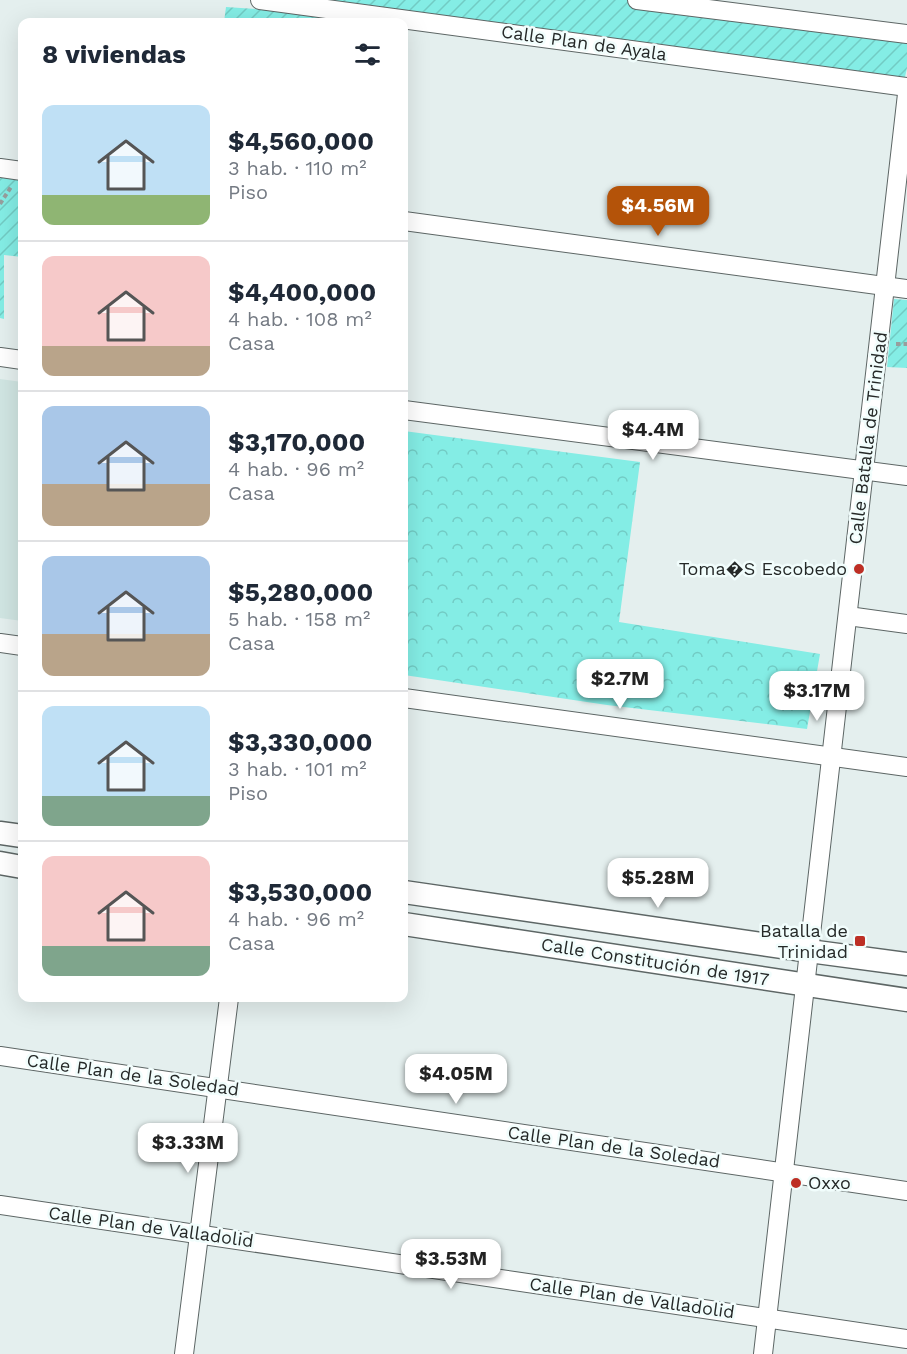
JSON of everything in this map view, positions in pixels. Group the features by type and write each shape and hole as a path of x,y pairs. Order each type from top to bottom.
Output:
{"street":[{"name":"Calle Plan de Ayala","path":"260,0 357,17"},
{"path":"636,0 907,34"},
{"name":"Calle Plan de Ayala","path":"408,23 907,87"},
{"name":"Calle Batalla de Trinidad","path":"764,1354 907,94"},
{"path":"0,168 18,170"},
{"path":"408,222 907,289"},
{"path":"0,357 18,359"},
{"path":"408,411 907,476"},
{"path":"848,616 907,624"},
{"path":"0,643 18,645"},
{"path":"408,699 907,768"},
{"path":"0,833 18,835"},
{"path":"0,863 18,866"},
{"name":"Calle Constitución de 1917","path":"408,893 907,964"},
{"name":"Calle Constitución de 1917","path":"408,925 907,1000"},
{"path":"184,1354 228,1002"},
{"name":"Calle Plan de la Soledad","path":"0,1056 907,1191"},
{"name":"Calle Plan de Valladolid","path":"0,1205 907,1339"}],"shaded area":[{"path":"0,379 18,381 18,620 0,618"}],"green space":[{"path":"282,0 637,0 907,34 907,68 903,86"},
{"path":"226,7 339,15 338,18 225,18"},
{"path":"0,176 18,178 18,257 4,255 4,319 0,318"},
{"path":"894,299 907,300 907,368 887,367"},
{"path":"408,432 640,462 619,622 820,654 807,729 607,705 408,676"}],"place":[{"name":"Toma�S Escobedo","path":"859,569"},
{"name":"Batalla de Trinidad","path":"860,941"},
{"name":"Oxxo","path":"796,1183"}]}
